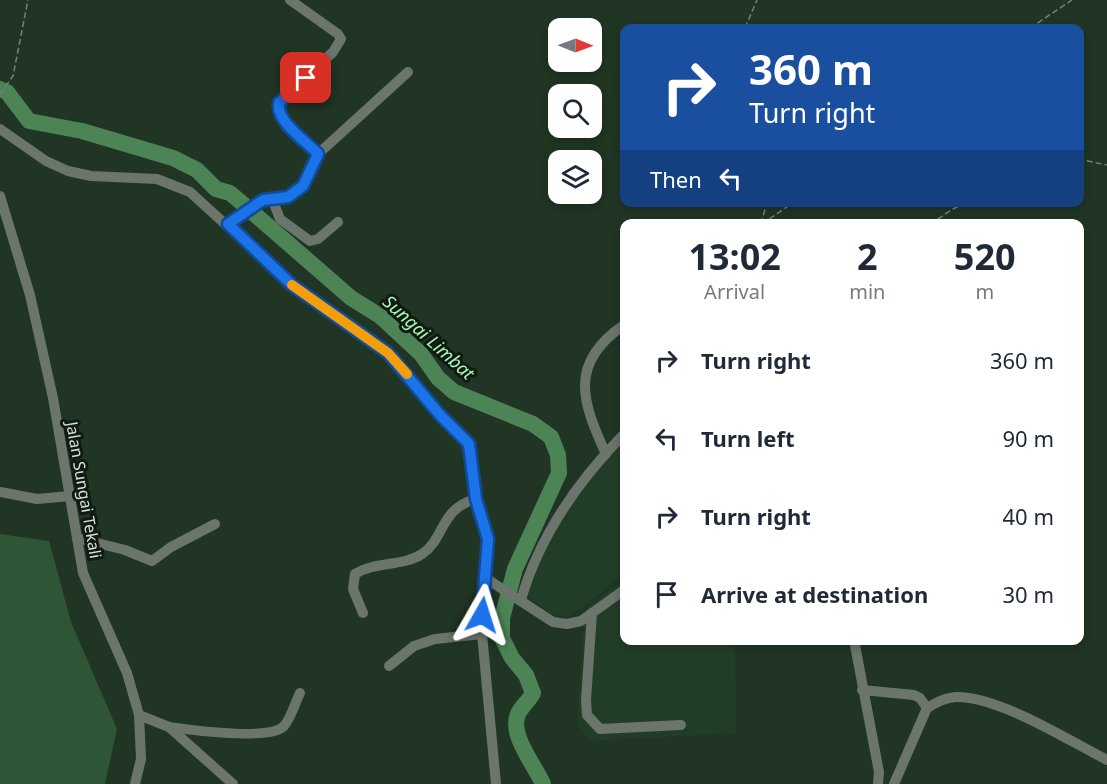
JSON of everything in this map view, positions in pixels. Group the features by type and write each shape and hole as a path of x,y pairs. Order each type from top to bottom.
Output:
{"street":[{"path":"290,0 340,36 340,44 279,103 278,107 284,120 318,154"},
{"path":"228,224 263,200 273,201 288,197 303,186 318,154 408,72"},
{"path":"0,129 46,161 68,171 91,176 157,179 190,192 228,224 292,285 388,353 440,415 469,444 476,499 488,539 482,634 496,784"},
{"name":"Jalan Sungai Tekali","path":"0,196 30,295 53,398 76,538 89,591 127,673 139,715 141,759 135,784"},
{"path":"273,201 280,219 310,241 318,240 338,222"},
{"path":"606,454 584,393 584,379 592,357 602,343 620,328"},
{"path":"518,598 542,542 584,482 620,438"},
{"path":"0,492 37,498 70,496"},
{"path":"363,612 352,589 355,574 363,569 404,562 421,555 429,549 454,509 464,502 476,499"},
{"path":"76,538 125,550 152,561 171,547 215,524"},
{"path":"486,579 552,622 567,624 581,621 620,593"},
{"path":"592,613 586,700 591,721 600,729 681,726"},
{"path":"389,666 414,646 435,639 482,634"},
{"path":"855,645 879,772 878,784"},
{"path":"862,690 914,695 920,698 927,708"},
{"path":"139,715 169,727 234,734 277,731 287,721 300,693"},
{"path":"894,784 927,708 955,697 978,700 1033,722 1107,760"},
{"path":"169,727 233,784"}],"path":[{"path":"0,94 7,87 13,75 28,0"},
{"path":"747,24 757,0"},
{"path":"1036,24 1072,0"},
{"path":"1084,160 1107,165"},
{"path":"769,219 787,207"},
{"path":"938,219 958,207"}],"shaded area":[{"path":"620,444 620,577 569,617 549,613 527,595 547,541 582,490"},
{"path":"0,534 49,541 71,622 117,729 105,784 0,784"},
{"path":"620,582 620,645 735,645 736,733 589,741 577,723 585,610"}],"waterway":[{"name":"Sungai Limbat","path":"0,89 7,92 29,121 82,131 173,158 197,170 216,189 230,193 351,298 380,316 421,354 438,378 454,392 533,424 551,437 558,455 559,473 515,569 502,618 502,638 512,658 526,675 533,693 516,720 519,739 543,784"}],"slow traffic":[{"path":"292,285 388,353 407,374"}],"route":[{"path":"306,78 279,103 278,107 284,120 318,154 303,186 288,197 273,201 263,200 228,224 292,285 388,353 440,415 469,444 476,499 488,539 482,615"}]}
